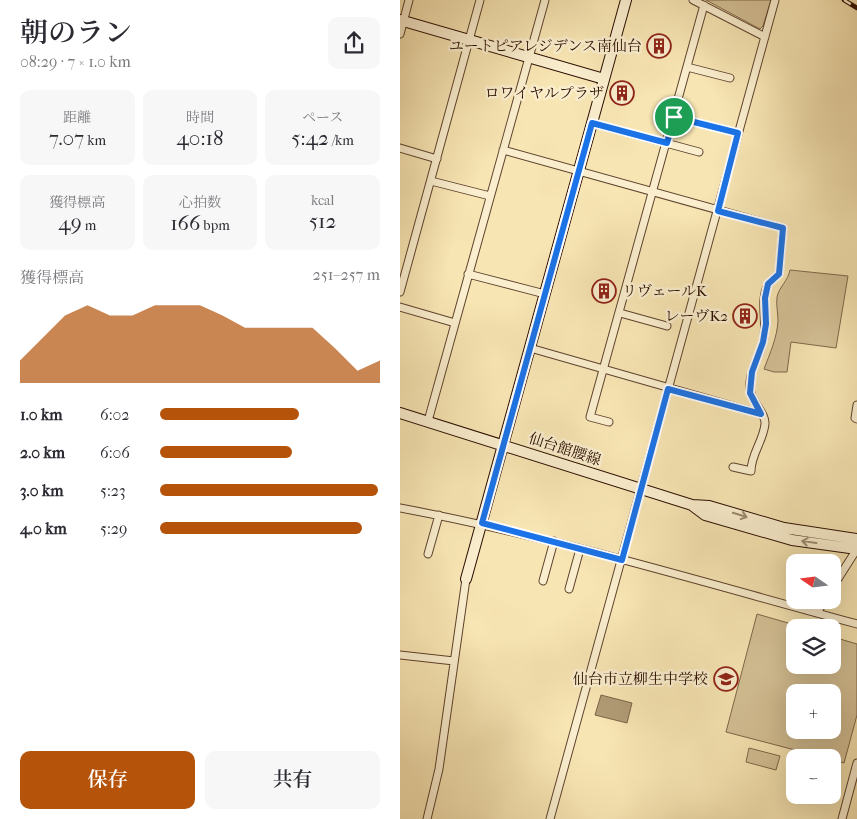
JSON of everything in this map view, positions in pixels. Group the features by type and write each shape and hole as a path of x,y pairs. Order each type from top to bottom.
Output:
{"street":[{"path":"400,34 402,20 410,0"},
{"path":"400,292 480,0"},
{"path":"428,421 545,0"},
{"path":"427,819 439,770 466,579 626,0"},
{"path":"693,0 765,36"},
{"path":"550,819 775,0"},
{"path":"609,422 590,417 704,5"},
{"path":"402,20 604,79"},
{"path":"687,67 730,78"},
{"path":"674,117 738,133"},
{"path":"592,123 699,152"},
{"path":"400,148 437,159"},
{"path":"503,150 783,228 779,274 768,284 765,298 766,324 763,342 752,372 750,393 765,422 759,447 751,458 751,471 733,467"},
{"path":"431,181 490,196"},
{"path":"468,274 545,294"},
{"path":"400,307 455,323"},
{"path":"620,313 667,326"},
{"path":"530,348 668,389 761,414"},
{"path":"857,405 855,418 857,419"},
{"name":"仙台館腰線","path":"400,412 692,506 705,514 792,540 857,549"},
{"name":"仙台館腰線","path":"692,506 709,506 799,531 857,538"},
{"path":"400,508 482,523 622,560 786,600"},
{"path":"428,554 439,515"},
{"path":"543,581 554,541"},
{"path":"570,590 580,549"},
{"path":"841,574 857,549"},
{"path":"823,609 857,624"},
{"path":"400,655 454,661"},
{"path":"842,819 857,763"}],"shaded area":[{"path":"706,0 771,0 763,26 760,29"},
{"path":"790,270 848,276 836,348 791,342 787,372 774,372 764,369 776,333 778,321 777,297"},
{"path":"757,614 786,622 786,674 841,674 841,639 857,644 857,715 844,763 841,762 841,749 791,749 726,732"},
{"path":"601,695 632,703 627,723 595,715"},
{"path":"749,748 780,756 776,770 746,762"}],"railway":[{"path":"844,0 857,8"}],"place":[{"name":"ユートピアレジデンス南仙台","path":"659,46"},
{"name":"ロワイヤルプラザ","path":"622,93"},
{"name":"リヴェールK","path":"604,291"},
{"name":"レーヴK2","path":"745,316"},
{"name":"仙台市立柳生中学校","path":"726,679"}],"route":[{"path":"674,117 738,133 718,211 783,228 779,274 768,284 765,298 766,324 763,342 752,372 750,393 761,414 668,389 622,560 482,523 592,123 667,143 674,117"}]}
